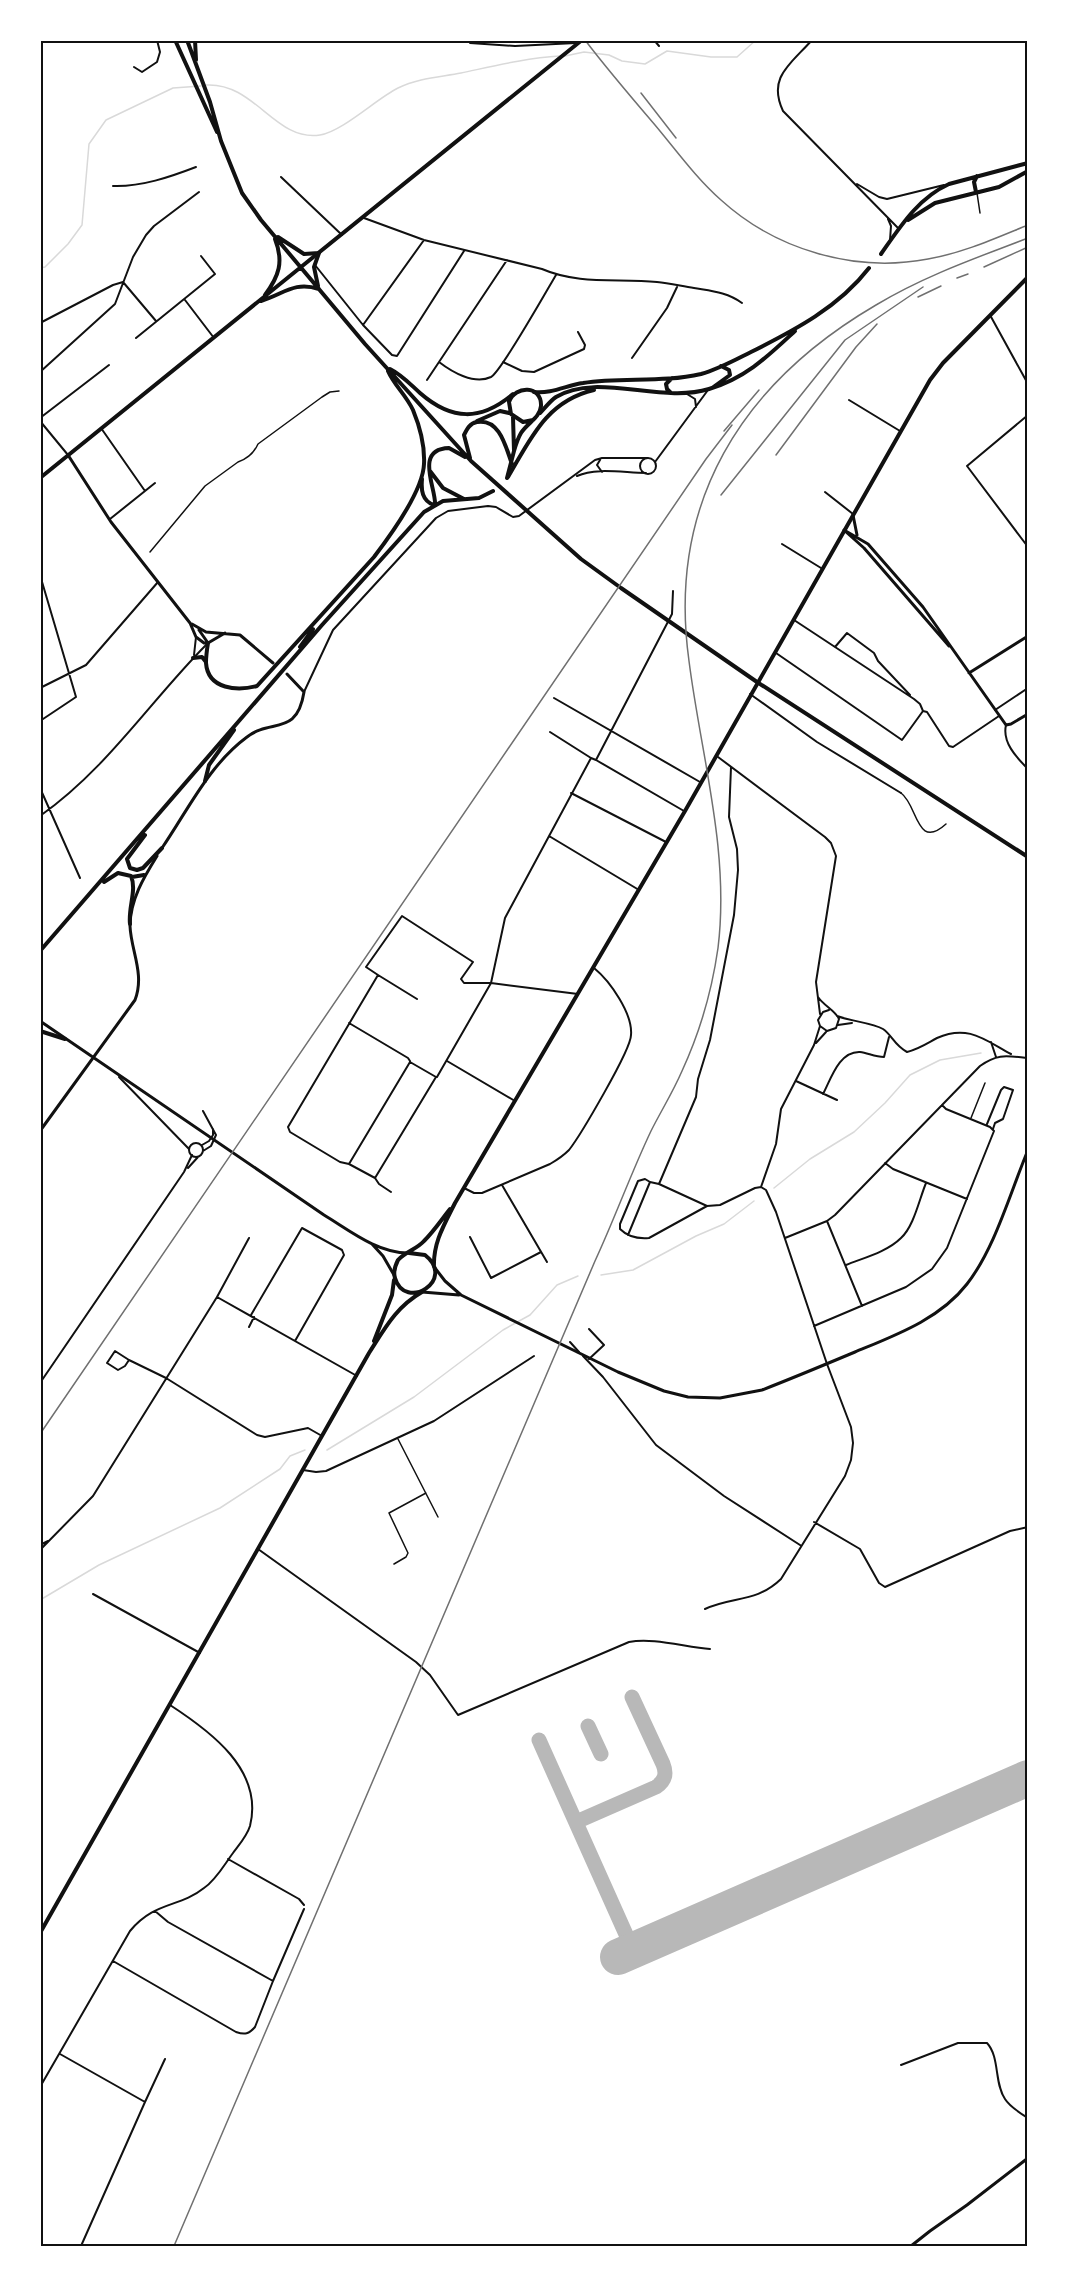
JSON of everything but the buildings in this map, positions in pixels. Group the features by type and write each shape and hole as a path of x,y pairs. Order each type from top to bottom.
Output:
{"main road":[{"path":"175,40 242,193 272,233 386,367 471,462"},
{"path":"187,40 210,102 221,141"},
{"path":"195,40 196,64"},
{"path":"40,478 580,42"},
{"path":"881,254 925,198 949,184 1028,163"},
{"path":"905,222 935,203 1005,185 1027,171"},
{"path":"976,192 974,180 979,175"},
{"path":"272,233 304,254 310,256 319,253"},
{"path":"259,302 280,271 279,248 272,233"},
{"path":"319,253 314,273 320,289"},
{"path":"607,388 583,393 552,412 528,439 507,478 519,435 550,401 565,393 590,388 607,388 673,395 710,389 747,373 800,327 843,297 869,268"},
{"path":"40,1934 369,1353 396,1311 404,1303 427,1289 434,1279 437,1239 455,1203 685,811 821,568 930,380 1028,278"},
{"path":"259,302 296,286 320,289"},
{"path":"386,367 400,374 433,403 456,412 476,414 488,412 522,389 545,393 583,383 673,378 702,374 800,327"},
{"path":"710,389 715,384 729,378 729,370 722,366"},
{"path":"386,367 392,381 411,407 421,431 424,463 423,495 435,505"},
{"path":"673,378 667,382 666,387 673,395"},
{"path":"471,462 464,441 464,435 470,425 500,411 523,422 535,418 541,405 539,397 534,392"},
{"path":"513,394 508,406 513,416 514,451"},
{"path":"475,422 489,423 500,432 512,464"},
{"path":"435,505 435,495 429,476 432,456 439,449 454,449 581,559 621,588 790,703 1028,857"},
{"path":"430,471 443,488 464,499"},
{"path":"208,643 206,663 208,672 215,681 226,688 241,690 257,686 390,537 422,475"},
{"path":"40,951 279,674 424,512 442,501 479,498 493,490"},
{"path":"279,674 330,606"},
{"path":"193,658 202,657 206,663"},
{"path":"205,781 209,765 229,739 237,723"},
{"path":"153,822 129,856 127,864 134,870 140,869 162,848"},
{"path":"96,887 118,873 131,876 144,875"},
{"path":"130,924 129,911 134,885 131,876"},
{"path":"40,1030 65,1039"},
{"path":"369,1353 389,1303 398,1261 424,1242 455,1203"},
{"path":"409,1253 425,1255 434,1268"},
{"path":"395,1276 399,1285 406,1291 422,1292"}],"street":[{"path":"134,66 142,72 157,62 160,52 157,40"},
{"path":"468,40 470,43 515,46 580,42"},
{"path":"510,40 515,46"},
{"path":"558,40 561,44"},
{"path":"654,40 659,46"},
{"path":"813,40 782,74 776,91 778,101 783,111 899,230"},
{"path":"113,186 126,186 165,178 196,168"},
{"path":"281,177 342,235"},
{"path":"854,183 887,199 949,184"},
{"path":"40,372 116,304 139,244 146,234 199,192"},
{"path":"976,192 980,213"},
{"path":"887,217 891,226 890,241"},
{"path":"363,218 424,240 542,269 556,275 593,280 677,285 717,292 733,297 742,303"},
{"path":"363,325 424,240"},
{"path":"315,265 363,325 392,355 397,357 464,251"},
{"path":"136,338 215,274 201,256"},
{"path":"428,380 507,260"},
{"path":"439,362 458,375 484,379 495,374 556,275"},
{"path":"123,282 156,321"},
{"path":"40,323 123,282"},
{"path":"632,358 667,308 677,285"},
{"path":"185,300 214,338"},
{"path":"990,315 1028,384"},
{"path":"503,362 522,371 534,372 584,349 585,345 578,332"},
{"path":"109,365 40,419 68,455 110,519 190,623 196,637 208,643"},
{"path":"574,477 583,473 654,471 656,462 710,389"},
{"path":"150,552 204,486 244,460 255,451 258,444 322,397 330,392 339,391"},
{"path":"686,394 695,399 696,407"},
{"path":"849,400 900,431"},
{"path":"1028,415 967,466 1028,547"},
{"path":"101,428 145,491"},
{"path":"602,458 597,465 602,472"},
{"path":"40,1131 135,1000 139,991 139,972 130,924 137,891 144,875 205,781 248,735 280,726 289,721 299,709 304,692 333,630 436,518 448,511 488,506 496,507 513,517 519,516 595,460 646,458 656,462"},
{"path":"646,458 640,465 646,473"},
{"path":"110,519 155,483"},
{"path":"825,492 853,514 856,538 956,655"},
{"path":"844,530 873,549 923,607 1006,725"},
{"path":"839,539 856,538"},
{"path":"782,544 821,568"},
{"path":"40,575 76,698 40,720"},
{"path":"40,688 86,665 158,582"},
{"path":"596,760 672,614 673,591"},
{"path":"793,619 914,699 923,711 927,711 949,746 953,747 999,716"},
{"path":"190,623 212,633 240,635 273,663"},
{"path":"199,629 208,643"},
{"path":"40,816 84,780 208,643 226,633"},
{"path":"835,647 847,633 874,653 878,661 914,699"},
{"path":"969,673 1028,636"},
{"path":"193,658 196,637"},
{"path":"774,652 902,740 923,711"},
{"path":"287,674 304,692"},
{"path":"995,710 1028,688"},
{"path":"750,694 817,742 906,796 918,825 926,831 934,832 946,824"},
{"path":"554,698 700,782"},
{"path":"1006,725 1028,714"},
{"path":"1006,725 1004,734 1028,769"},
{"path":"550,732 685,811"},
{"path":"716,755 825,837 836,856 816,982 820,1026 814,1045 781,1109 776,1144 760,1187"},
{"path":"375,1178 447,1061 491,983 505,918 591,758"},
{"path":"659,1184 696,1096 698,1079 710,1041 734,915 738,870 737,849 729,817 731,767"},
{"path":"40,788 81,878"},
{"path":"571,793 666,843"},
{"path":"549,837 639,890"},
{"path":"417,999 366,967 402,916 473,962 461,979 465,983 491,983 578,994"},
{"path":"464,1188 474,1193 502,1185 550,1164 568,1151 630,1045 632,1036 628,1016 605,976 594,967"},
{"path":"378,975 288,1129 340,1162 349,1164 375,1178 379,1184 391,1192"},
{"path":"816,995 837,1016 881,1028 895,1044 907,1052 917,1050 948,1034 975,1033 1013,1055"},
{"path":"820,1014 829,1010"},
{"path":"837,1016 838,1025"},
{"path":"40,1021 119,1077 129,1090 182,1139 192,1155 198,1157"},
{"path":"814,1045 827,1031 833,1030 838,1025 855,1022"},
{"path":"349,1023 436,1077"},
{"path":"820,1026 827,1031"},
{"path":"823,1094 841,1061 847,1056 860,1052 884,1057 889,1037"},
{"path":"992,1042 996,1057"},
{"path":"785,1238 827,1221 835,1215 980,1066 996,1057 1013,1055 1028,1059"},
{"path":"447,1061 516,1102"},
{"path":"349,1164 410,1062"},
{"path":"119,1077 124,1078 324,1215 371,1243 387,1250 409,1253"},
{"path":"795,1080 837,1100"},
{"path":"970,1119 985,1083"},
{"path":"814,1326 913,1284 932,1269 947,1248 995,1123 1003,1119 1013,1090 1004,1087 1001,1090 987,1125"},
{"path":"942,1105 946,1109 994,1130"},
{"path":"40,1383 184,1172 214,1142 216,1135 203,1112"},
{"path":"189,1149 194,1144 201,1145 209,1141 213,1135 212,1127"},
{"path":"201,1145 203,1151"},
{"path":"434,1268 461,1295 618,1372 664,1391 688,1397 720,1398 762,1390 923,1322 958,1294 968,1283 988,1247 1028,1150"},
{"path":"184,1172 192,1155"},
{"path":"885,1163 892,1169 967,1199"},
{"path":"705,1609 770,1590 790,1567 801,1548 800,1545 845,1476 851,1460 853,1443 851,1427 766,1190 760,1187 755,1188 720,1205 707,1206 649,1238 638,1239 627,1235 620,1229 634,1188 638,1181 645,1179 707,1206"},
{"path":"627,1235 650,1182"},
{"path":"846,1265 887,1247 901,1238 909,1226 926,1183"},
{"path":"502,1185 547,1262"},
{"path":"827,1221 862,1306"},
{"path":"249,1327 252,1316 302,1228 342,1250 344,1255 295,1341"},
{"path":"470,1237 491,1278 541,1252"},
{"path":"40,1550 85,1507 93,1496 197,1332 249,1239"},
{"path":"371,1243 383,1256 395,1276"},
{"path":"422,1292 461,1295"},
{"path":"217,1297 357,1376"},
{"path":"587,1361 604,1346 589,1329"},
{"path":"570,1342 603,1377 656,1445 724,1496 800,1545"},
{"path":"129,1360 118,1370 107,1363 115,1351 166,1378 257,1435 265,1437 308,1428 322,1438"},
{"path":"303,1470 326,1471 444,1416 534,1356"},
{"path":"397,1438 438,1516"},
{"path":"394,1564 406,1557 408,1553 389,1513 426,1493"},
{"path":"814,1522 860,1549 879,1583 885,1587 1010,1531 1028,1527"},
{"path":"40,1545 50,1539"},
{"path":"258,1550 416,1662 430,1675 458,1715 629,1642 647,1640 710,1649"},
{"path":"93,1594 200,1653"},
{"path":"40,2087 130,1931 155,1910 191,1896 206,1887 242,1840 250,1825 252,1797 249,1784 240,1766 227,1751 170,1705"},
{"path":"113,1961 243,2034 249,2033 255,2027 304,1907 299,1899 228,1859"},
{"path":"155,1910 168,1922 273,1981"},
{"path":"901,2065 958,2043 987,2043 992,2053 1001,2093 1009,2105 1028,2118"},
{"path":"60,2054 145,2102"},
{"path":"81,2247 165,2059"},
{"path":"910,2247 1028,2158"}],"waterway":[{"path":"565,56 584,52 609,55 622,61 645,64 667,51 711,57 737,57 756,40"},
{"path":"206,85 223,87 238,93 290,130 304,135 320,135 339,128 389,93 413,82 522,60 560,56"},
{"path":"40,268 45,267 68,244 82,225 89,144 106,120 173,88 201,86"},
{"path":"774,1188 810,1159 854,1132 910,1075 940,1060 981,1053"},
{"path":"601,1275 633,1270 696,1236 724,1224 754,1201"},
{"path":"327,1450 414,1397 503,1330 530,1315 557,1285 578,1276"},
{"path":"40,1600 99,1565 220,1508 280,1469 290,1456 305,1450"}],"taxiway":[{"path":"576,1822 656,1787 663,1780 665,1774 663,1764 632,1697"},
{"path":"588,1726 601,1754"},
{"path":"539,1740 633,1950"}],"runway":[{"path":"618,1957 1028,1778"}],"railway":[{"path":"585,40 686,164 721,200 766,232 791,244 818,254 845,260 900,263 954,253 1028,225"},
{"path":"641,93 676,138"},
{"path":"174,2246 637,1163 688,1056 704,1011 718,948 721,912 720,876 713,804 689,661 685,604 690,550 703,500 724,453 752,411 787,372 828,336 876,305 913,285 1028,238"},
{"path":"984,267 1028,247"},
{"path":"957,278 968,274"},
{"path":"918,297 941,286"},
{"path":"721,495 845,340 923,287"},
{"path":"776,455 856,347 877,324"},
{"path":"724,431 759,390"},
{"path":"40,1434 706,459 732,425"}]}
